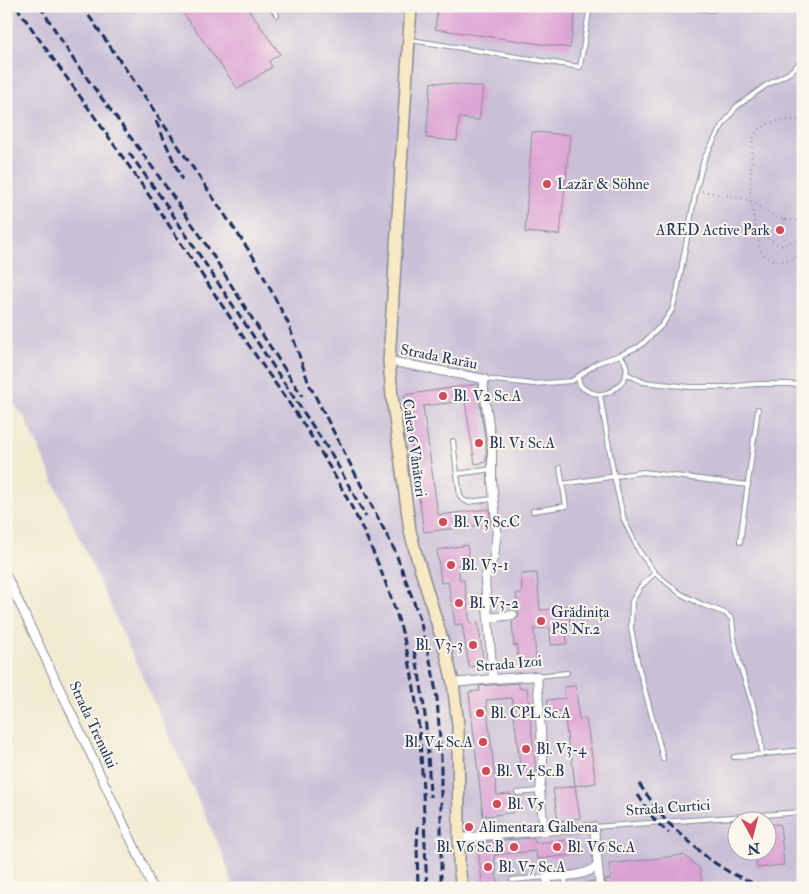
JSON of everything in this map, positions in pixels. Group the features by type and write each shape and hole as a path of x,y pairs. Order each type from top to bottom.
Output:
{"main road":[{"name":"Calea 6 Vânători","path":"411,6 389,361 410,531 445,649 453,683 458,732 459,866 462,888"}],"street":[{"name":"Strada Rarău","path":"389,361 484,379 492,445 492,480 497,531 494,557 485,581 493,679"},
{"name":"Strada Trenului","path":"6,575 135,847 152,888"},
{"path":"488,618 513,615"},
{"name":"Strada Izoi","path":"453,683 537,676"},
{"path":"537,676 543,759 540,791 544,830"},
{"path":"594,827 600,888"},
{"name":"Strada Curtici","path":"459,838 594,827"},
{"path":"548,888 547,877 586,873 598,866"}],"lane":[{"path":"270,6 277,15"},
{"path":"409,40 580,67 590,6"},
{"path":"687,6 712,10 712,6"},
{"path":"484,379 533,384 572,380 597,363 640,346 662,326 672,310 677,292 696,190 704,159 720,129 736,108 765,86 789,74 803,60"},
{"path":"578,377 579,384 585,390 600,395 610,391 622,383 627,374 626,363 620,355"},
{"path":"627,374 643,382 690,388 756,384 803,385"},
{"path":"600,395 614,476 624,520 639,551 655,573 681,594 703,606 725,613 732,619 739,662 756,715 762,754"},
{"path":"740,542 758,409"},
{"path":"453,442 460,496 468,502 494,499"},
{"path":"532,511 566,506 560,468"},
{"path":"457,474 492,469"},
{"path":"563,484 643,472 748,485"},
{"path":"655,573 641,586 632,601 631,628 638,665 663,760"},
{"name":"Strada Izoi","path":"537,676 568,673"},
{"path":"734,757 803,750"},
{"path":"517,793 540,791"},
{"name":"Strada Curtici","path":"594,827 803,812"},
{"path":"566,876 566,888"},
{"path":"512,880 547,877"}],"path":[{"path":"758,237 765,237 780,245 793,241 798,242 803,247 800,254 790,261 775,261 765,256 760,249 750,200 752,144 757,131 774,122 803,120"},
{"path":"696,190 750,200 776,216 803,221"},
{"path":"785,219 782,229 785,244"}],"shaded area":[{"path":"6,6 803,6 803,888 234,888 222,852 25,418 6,393"}],"building":[{"path":"178,6 246,6 280,54 269,61 272,67 238,89"},
{"path":"438,6 576,6 570,48 435,29"},
{"path":"431,82 483,87 479,120 459,118 457,141 426,138"},
{"name":"Lazăr & Söhne","path":"532,132 570,135 560,235 525,232"},
{"path":"477,384 486,445 486,462 475,464 465,401 423,406 438,515 489,509 491,524 424,532 404,395"},
{"path":"467,545 470,564 458,565 460,581 464,580 470,623 478,622 484,665 469,667 462,624 455,625 448,582 441,583 437,550"},
{"name":"Grădinița PS Nr.2","path":"537,573 540,610 569,606 570,624 566,624 567,644 551,645 550,628 534,629 536,663 518,664 517,645 514,646 512,621 518,618 519,615 516,593 522,593 521,574"},
{"path":"519,683 519,688 527,688 536,772 521,774 512,698 486,700 497,795 511,794 513,813 483,816 469,692 480,691 479,686"},
{"path":"576,686 579,719 586,718 596,783 575,786 564,711 548,712 547,700 565,698 564,687"},
{"path":"575,786 580,818 558,821 553,789"},
{"path":"776,824 780,824 784,865 757,868 756,862 776,862"},
{"path":"534,838 535,843 577,839 579,854 537,859 536,851 494,855 497,879 501,888 483,888 477,842"},
{"path":"684,855 700,869 702,885 675,888 606,888 605,880 611,879 609,864"},
{"path":"594,881 594,888 585,888 585,883"}],"railway":[{"path":"16,6 134,173 308,431 368,540 400,625 414,689 421,755 427,888"},
{"path":"40,6 75,62 202,238 302,396"},
{"path":"82,6 254,258 288,323 309,384 395,551 419,616 437,698 441,755 441,888"},
{"path":"156,121 182,180"},
{"path":"129,153 163,200 332,455 366,517"},
{"path":"414,651 424,705 430,797"},
{"path":"639,784 666,821 710,860 748,881 772,888"},
{"path":"638,795 656,822 669,833"},
{"path":"418,826 418,888"}],"place":[{"name":"Lazăr & Söhne","path":"547,184"},
{"name":"ARED Active Park","path":"780,230"},
{"name":"Bl. V2 Sc.A","path":"443,396"},
{"name":"Bl. V1 Sc.A","path":"479,443"},
{"name":"Bl. V3 Sc.C","path":"443,522"},
{"name":"Bl. V3-1","path":"451,565"},
{"name":"Bl. V3-2","path":"459,603"},
{"name":"Grădinița PS Nr.2","path":"541,621"},
{"name":"Bl. V3-3","path":"473,645"},
{"name":"Bl. CPL Sc.A","path":"480,713"},
{"name":"Bl. V4 Sc.A","path":"483,742"},
{"name":"Bl. V3-4","path":"526,749"},
{"name":"Bl. V4 Sc.B","path":"486,771"},
{"name":"Bl. V5","path":"497,804"},
{"name":"Alimentara Galbena","path":"469,827"},
{"name":"Bl. V6 Sc.B","path":"514,847"},
{"name":"Bl. V6 Sc.A","path":"557,847"},
{"name":"Bl. V7 Sc.A","path":"488,867"}]}
